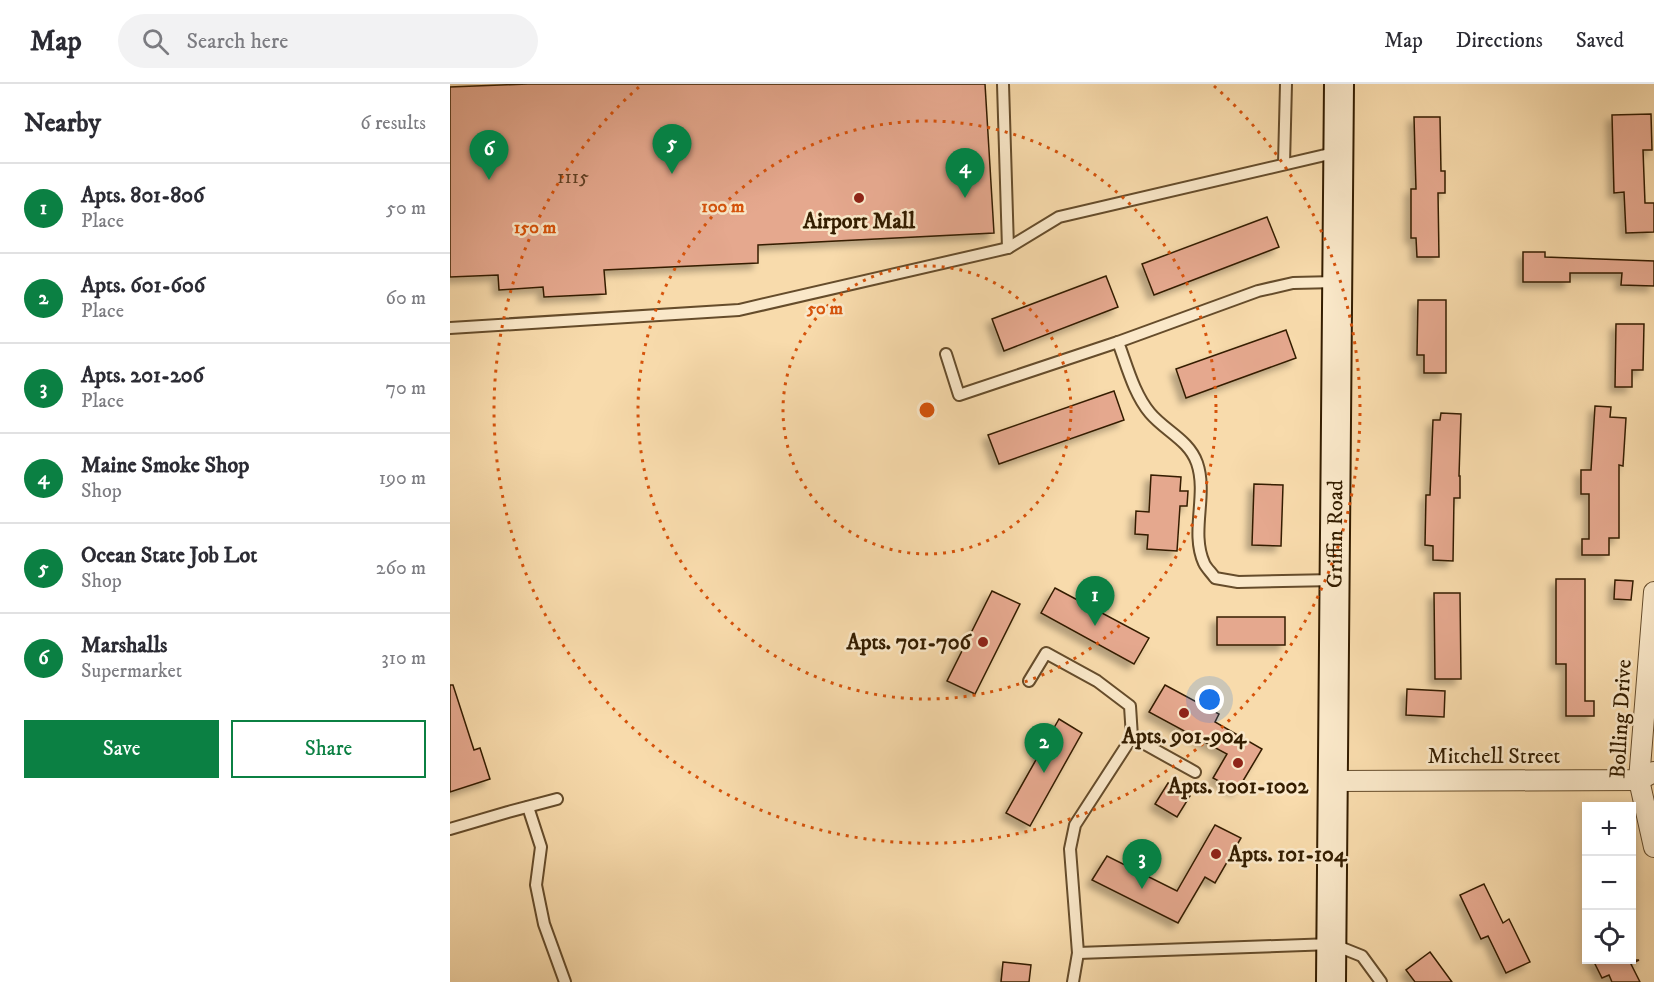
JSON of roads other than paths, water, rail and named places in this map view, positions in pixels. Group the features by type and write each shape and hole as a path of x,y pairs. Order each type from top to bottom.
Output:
{"main road":[{"name":"Griffin Road","path":"1331,982 1339,84"}],"street":[{"name":"Bolling Drive","path":"1654,592 1646,776 1654,847"},
{"name":"Mitchell Street","path":"1333,781 1646,776"}],"lane":[{"path":"1003,84 1008,248"},
{"path":"1284,164 1286,84"},
{"path":"450,328 739,310 1008,248 1059,217 1338,152"},
{"path":"946,354 959,396 1258,291 1293,283 1336,282"},
{"path":"1118,342 1129,372 1149,412 1186,444 1197,462 1200,478 1199,545 1204,564 1215,578 1238,582 1335,580"},
{"path":"1029,681 1046,653 1097,681 1130,706 1132,737 1075,825 1070,849 1078,953 1073,982"},
{"path":"1132,737 1195,772"},
{"path":"450,829 557,799"},
{"path":"528,807 541,847 536,885 544,924 565,982"},
{"path":"1078,953 1332,944 1362,956 1381,982"}],"place":[{"name":"Ocean State Job Lot","path":"672,174"},
{"name":"Marshalls","path":"489,180"},
{"name":"Airport Mall","path":"859,198"},
{"name":"Maine Smoke Shop","path":"965,198"},
{"name":"Apts. 801-806","path":"1095,626"},
{"name":"Apts. 701-706","path":"983,642"},
{"name":"Apts. 901-904","path":"1184,713"},
{"name":"Apts. 1001-1002","path":"1238,763"},
{"name":"Apts. 601-606","path":"1044,773"},
{"name":"Apts. 101-104","path":"1216,854"},
{"name":"Apts. 201-206","path":"1142,889"}]}
